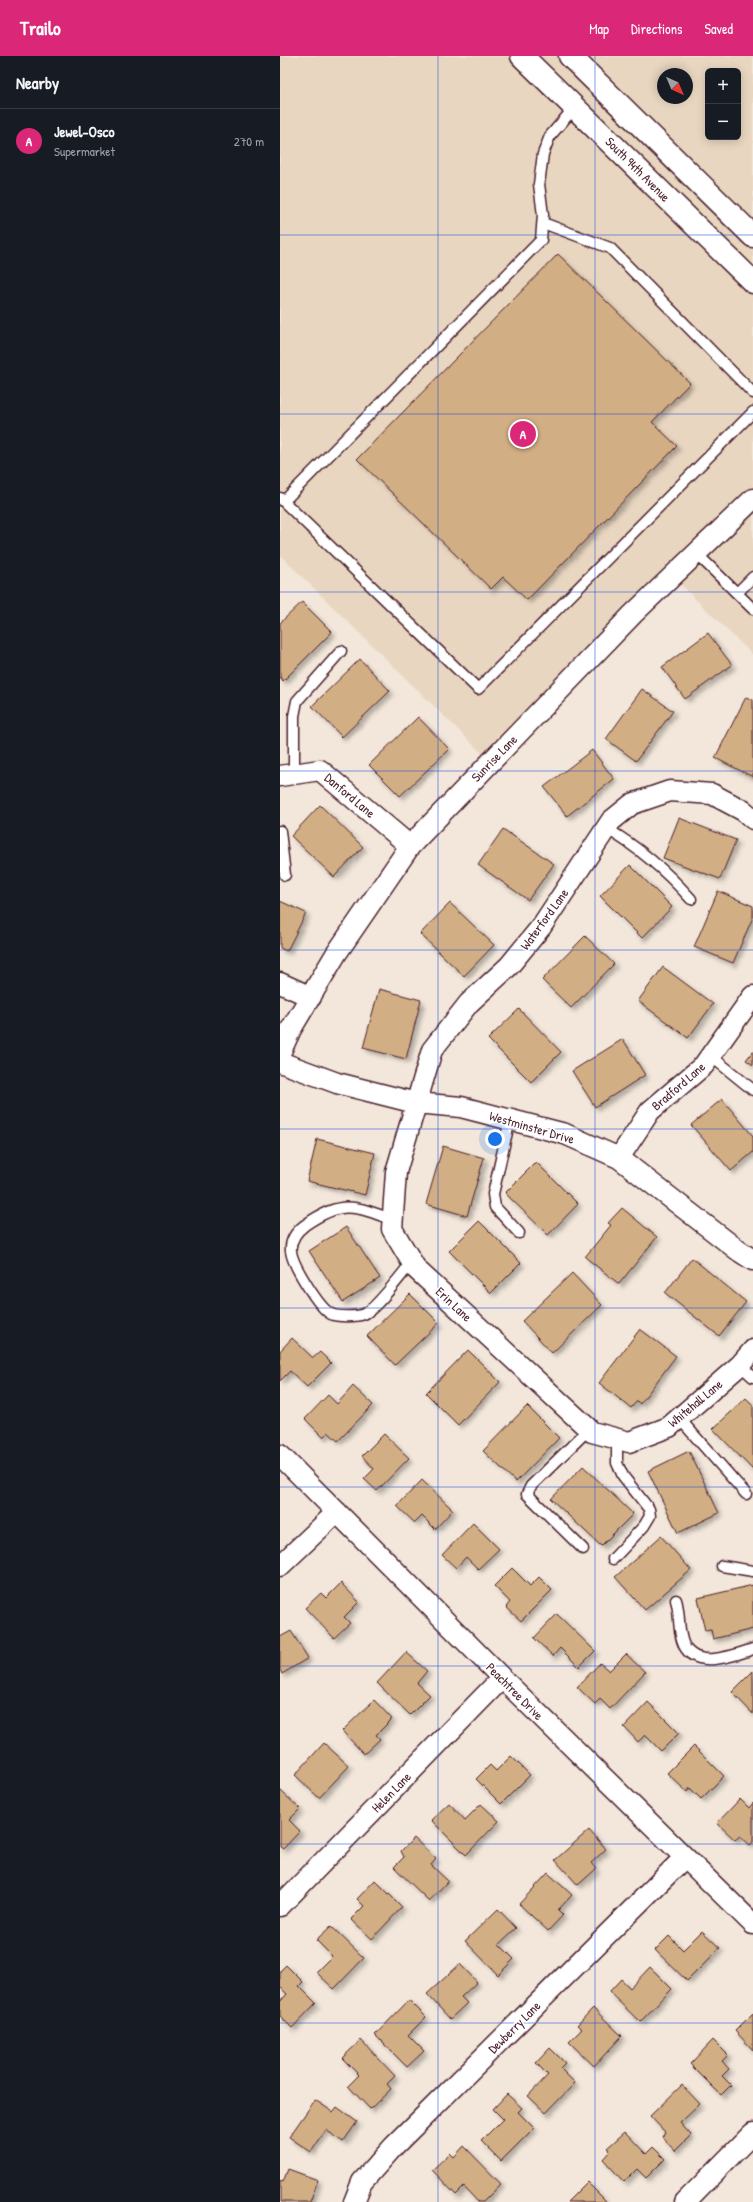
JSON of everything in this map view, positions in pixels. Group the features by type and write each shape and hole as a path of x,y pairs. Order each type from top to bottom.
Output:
{"street":[{"name":"South 94th Avenue","path":"522,56 753,282"},
{"path":"570,56 753,236"},
{"name":"Sunrise Lane","path":"280,1053 310,997 336,954 410,846 627,620 753,499"},
{"name":"Danford Lane","path":"287,775 320,770 410,846"},
{"name":"Waterford Lane","path":"416,1103 432,1050 469,1003 509,966 541,927 606,829 612,821 632,804 670,791 712,794 744,811 753,819"},
{"path":"280,983 310,997"},
{"name":"Bradford Lane","path":"619,1158 650,1111 704,1065 753,996"},
{"name":"Westminster Drive","path":"280,1062 338,1083 416,1103 462,1107 565,1134 619,1158 739,1252 753,1260"},
{"name":"Erin Lane","path":"416,1103 396,1172 392,1228 416,1269 592,1432 623,1441"},
{"name":"Whitehall Lane","path":"623,1441 669,1427 679,1418 747,1371 753,1350"},
{"name":"Peachtree Drive","path":"280,1456 502,1678 753,1924"},
{"path":"280,1566 337,1512"},
{"name":"Helen Lane","path":"280,1906 502,1678"},
{"name":"Dewberry Lane","path":"354,2202 362,2182 394,2146 684,1858"},
{"path":"685,2202 753,2133"}],"lane":[{"path":"575,107 550,136 543,154 539,184 543,223 541,240 282,500 478,689 753,412"},
{"path":"543,223 610,248 753,393"},
{"path":"696,553 753,609"},
{"path":"737,593 753,577"},
{"path":"287,775 297,701 341,651"},
{"path":"606,829 627,840 671,876 691,899"},
{"path":"280,831 285,875"},
{"path":"711,1056 753,1090"},
{"path":"510,1119 493,1194 495,1207 519,1233"},
{"path":"393,1220 362,1208 340,1208 323,1212 302,1227 292,1239 290,1250 294,1262 323,1308 332,1315 364,1314 412,1262"},
{"path":"679,1418 746,1494"},
{"path":"582,1549 528,1494 531,1486 589,1429"},
{"path":"613,1558 644,1526 650,1516 649,1509 623,1476 617,1463 623,1441"},
{"path":"722,1566 753,1571"},
{"path":"676,1600 679,1610 682,1641 691,1653 703,1660 718,1659 753,1649"}],"shaded area":[{"path":"280,56 753,56 753,655 680,584 497,768 280,555"}],"building":[{"path":"558,254 690,383 652,422 677,446 527,600 503,577 491,589 357,459"},
{"path":"302,602 332,632 283,681 280,677 280,623"},
{"path":"708,633 732,665 685,699 662,667"},
{"path":"360,659 390,691 342,737 312,706"},
{"path":"642,689 673,711 636,761 606,739"},
{"path":"746,697 753,700 753,777 715,758"},
{"path":"418,717 449,749 400,796 369,765"},
{"path":"592,750 614,779 567,816 544,787"},
{"path":"320,805 363,847 334,877 291,836"},
{"path":"679,818 736,840 720,879 663,858"},
{"path":"503,829 554,864 528,900 478,865"},
{"path":"630,865 672,907 642,938 600,896"},
{"path":"718,891 753,906 753,917 733,963 694,947"},
{"path":"280,901 306,913 287,951 280,948"},
{"path":"450,903 494,945 464,976 420,934"},
{"path":"585,936 614,964 571,1008 542,980"},
{"path":"663,967 713,1004 688,1038 638,1001"},
{"path":"379,989 421,1000 406,1059 363,1048"},
{"path":"519,1009 561,1052 531,1082 488,1039"},
{"path":"623,1039 645,1075 595,1107 572,1071"},
{"path":"753,1051 753,1065 746,1060"},
{"path":"722,1099 753,1136 753,1152 731,1171 691,1125"},
{"path":"317,1139 375,1153 365,1195 307,1181"},
{"path":"443,1146 484,1158 467,1216 426,1204"},
{"path":"536,1162 578,1204 548,1235 505,1193"},
{"path":"622,1208 657,1237 619,1284 585,1257 611,1225 608,1223"},
{"path":"479,1221 521,1263 491,1293 449,1251"},
{"path":"346,1227 380,1278 343,1302 309,1251"},
{"path":"692,1258 746,1302 719,1336 665,1293"},
{"path":"572,1273 602,1305 552,1353 522,1321"},
{"path":"410,1294 439,1323 395,1365 367,1336"},
{"path":"640,1329 676,1356 640,1404 637,1401 631,1408 599,1383"},
{"path":"292,1338 313,1358 320,1352 331,1363 307,1387 290,1371 280,1381 280,1351"},
{"path":"468,1350 500,1382 458,1425 426,1393"},
{"path":"353,1386 373,1405 338,1441 328,1432 323,1437 305,1419 328,1395 337,1404"},
{"path":"746,1398 753,1405 753,1470 713,1429"},
{"path":"527,1406 559,1438 516,1482 483,1451"},
{"path":"384,1434 409,1458 377,1491 364,1479 374,1469 362,1456"},
{"path":"689,1451 719,1513 678,1533 648,1471"},
{"path":"583,1466 633,1514 601,1546 551,1499"},
{"path":"422,1480 453,1510 435,1529 422,1516 415,1523 397,1506"},
{"path":"473,1523 499,1549 478,1569 466,1557 456,1568 442,1555"},
{"path":"661,1536 691,1570 645,1610 615,1577"},
{"path":"512,1568 530,1586 539,1577 552,1590 521,1621 506,1607 510,1602 494,1586"},
{"path":"341,1583 359,1602 344,1617 350,1623 334,1638 305,1608 321,1593 326,1598"},
{"path":"753,1585 753,1629 713,1639 711,1630 705,1631 698,1598"},
{"path":"557,1614 595,1651 579,1667 560,1648 553,1656 534,1638"},
{"path":"291,1631 308,1658 282,1674 280,1670 280,1637"},
{"path":"406,1652 427,1671 417,1683 430,1695 410,1715 377,1683"},
{"path":"626,1654 645,1672 610,1709 600,1699 595,1704 577,1687 600,1663 609,1671"},
{"path":"753,1671 753,1714 732,1692"},
{"path":"374,1700 392,1719 376,1735 380,1739 364,1754 342,1731"},
{"path":"648,1702 679,1733 661,1751 645,1735 638,1742 624,1727"},
{"path":"324,1743 349,1766 319,1798 295,1775"},
{"path":"694,1746 724,1776 701,1799 690,1788 687,1792 667,1773"},
{"path":"511,1756 530,1775 501,1804 476,1779 490,1765 496,1771"},
{"path":"280,1790 300,1809 289,1820 300,1831 283,1849 280,1847"},
{"path":"740,1799 749,1808 753,1803 753,1842 750,1845 740,1836 735,1840 717,1823"},
{"path":"449,1803 465,1820 481,1804 499,1821 466,1855 431,1820"},
{"path":"589,1830 606,1849 591,1863 596,1869 578,1885 555,1860"},
{"path":"414,1838 436,1859 431,1865 448,1881 429,1901 394,1867 404,1857 401,1851"},
{"path":"548,1873 572,1895 558,1910 563,1915 548,1931 519,1904"},
{"path":"375,1880 402,1907 372,1939 351,1919 364,1906 357,1899"},
{"path":"498,1909 516,1928 499,1944 514,1959 498,1975 465,1941"},
{"path":"331,1926 364,1958 334,1989 316,1972 332,1956 316,1940"},
{"path":"702,1931 720,1948 687,1981 655,1950 669,1936 683,1950"},
{"path":"460,1964 477,1982 461,1997 467,2003 450,2019 427,1994"},
{"path":"286,1965 303,1982 299,1986 316,2003 292,2028 280,2016 280,2002 287,1994 280,1987 280,1971"},
{"path":"650,1967 672,1989 640,2022 609,1992 621,1979 630,1988"},
{"path":"409,2000 426,2017 408,2035 424,2051 407,2067 375,2035"},
{"path":"593,2008 622,2036 594,2066 569,2042 582,2029 577,2025"},
{"path":"753,2013 753,2050 735,2031"},
{"path":"361,2040 395,2076 387,2084 391,2089 370,2109 348,2086 359,2075 342,2058"},
{"path":"713,2040 728,2055 722,2061 729,2069 722,2076 731,2085 721,2095 690,2064"},
{"path":"550,2048 565,2063 560,2068 575,2083 546,2113 528,2096 548,2075 536,2063"},
{"path":"682,2085 700,2104 680,2123 691,2135 675,2151 662,2137 665,2132 650,2116"},
{"path":"507,2094 522,2108 518,2112 534,2128 501,2161 481,2141 503,2119 493,2109"},
{"path":"315,2100 333,2112 337,2107 357,2122 343,2142 326,2130 311,2152 289,2137"},
{"path":"625,2132 646,2154 653,2147 665,2159 646,2178 637,2169 624,2182 603,2159 610,2151 607,2148"},
{"path":"464,2146 501,2184 483,2202 478,2202 464,2187 456,2195 432,2170 450,2153 454,2157"},
{"path":"288,2169 318,2180 310,2202 280,2202 280,2181 283,2182"},
{"path":"587,2182 606,2201 567,2202"}],"place":[{"name":"Jewel-Osco","path":"523,434"}]}
